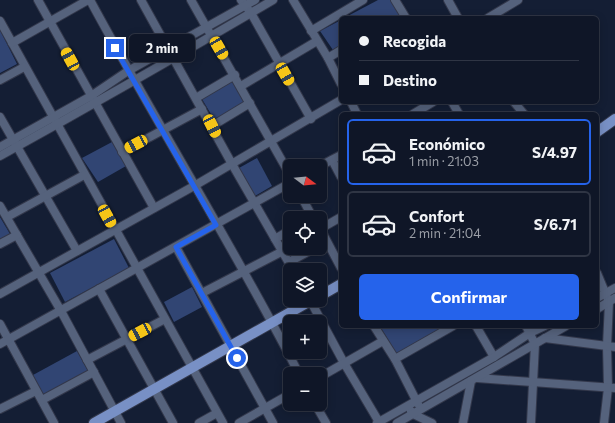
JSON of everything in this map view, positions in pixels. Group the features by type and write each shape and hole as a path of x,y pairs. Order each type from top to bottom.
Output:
{"main road":[{"path":"599,131 615,119"},
{"path":"327,292 339,285"},
{"path":"94,423 299,307"}],"street":[{"path":"38,0 154,208"},
{"path":"12,43 89,0 128,71 244,272 295,367"},
{"path":"141,0 282,251 289,262 302,255"},
{"path":"191,0 235,75 283,162"},
{"path":"93,99 128,71 206,27 243,3 255,0"},
{"path":"0,156 15,143 93,99 134,81 174,59 211,35 273,0"},
{"path":"293,0 328,58 339,80"},
{"path":"311,31 363,0"},
{"path":"395,0 403,16"},
{"path":"457,16 449,2 458,0"},
{"path":"491,16 518,0"},
{"path":"243,3 251,13 278,64 311,119"},
{"path":"1,24 114,230 223,423"},
{"path":"241,86 317,41"},
{"path":"328,58 339,51"},
{"path":"0,80 24,67"},
{"path":"196,98 235,75"},
{"path":"0,294 194,186 339,101"},
{"path":"212,126 250,103"},
{"path":"416,112 430,104"},
{"path":"122,152 202,108"},
{"path":"0,117 77,251"},
{"path":"0,147 15,143"},
{"path":"327,162 339,156"},
{"path":"332,160 339,173"},
{"path":"6,217 84,175"},
{"path":"0,344 283,187"},
{"path":"0,208 61,310 121,423"},
{"path":"327,224 339,218"},
{"path":"275,239 283,234"},
{"path":"0,244 17,235"},
{"path":"176,247 274,423"},
{"path":"327,249 339,265"},
{"path":"202,293 282,251"},
{"path":"599,275 612,291 611,388 604,423"},
{"path":"99,289 173,423"},
{"path":"599,297 612,291"},
{"path":"599,307 612,300"},
{"path":"315,307 344,364 378,422 494,357 528,330 536,344 531,423"},
{"path":"87,360 165,319"},
{"path":"0,324 54,423"},
{"path":"375,328 395,359 416,400 411,416"},
{"path":"395,359 449,328"},
{"path":"477,328 494,357"},
{"path":"397,423 562,328"},
{"path":"545,338 611,347"},
{"path":"327,373 383,341"},
{"path":"42,400 94,372"},
{"path":"474,380 533,382 611,388"},
{"path":"463,423 474,380"},
{"path":"0,409 36,390"},
{"path":"239,423 283,398"},
{"path":"407,406 411,416 432,423"},
{"path":"319,411 326,423"},
{"path":"199,423 217,413"}],"shaded area":[{"path":"378,0 390,0 400,15 398,16 348,16"},
{"path":"339,21 339,47 333,50 320,31"},
{"path":"0,30 17,64 0,73"},
{"path":"233,81 246,102 215,121 202,99"},
{"path":"112,142 126,166 98,182 82,158"},
{"path":"257,158 272,186 255,196 239,168"},
{"path":"0,217 10,234 0,239"},
{"path":"114,239 129,268 65,302 50,273"},
{"path":"294,255 301,255 296,258"},
{"path":"192,287 202,307 174,322 164,302"},
{"path":"381,328 442,328 397,354"},
{"path":"77,351 88,371 43,396 33,375"}],"route":[{"path":"115,48 216,225 176,247 237,358"}]}
